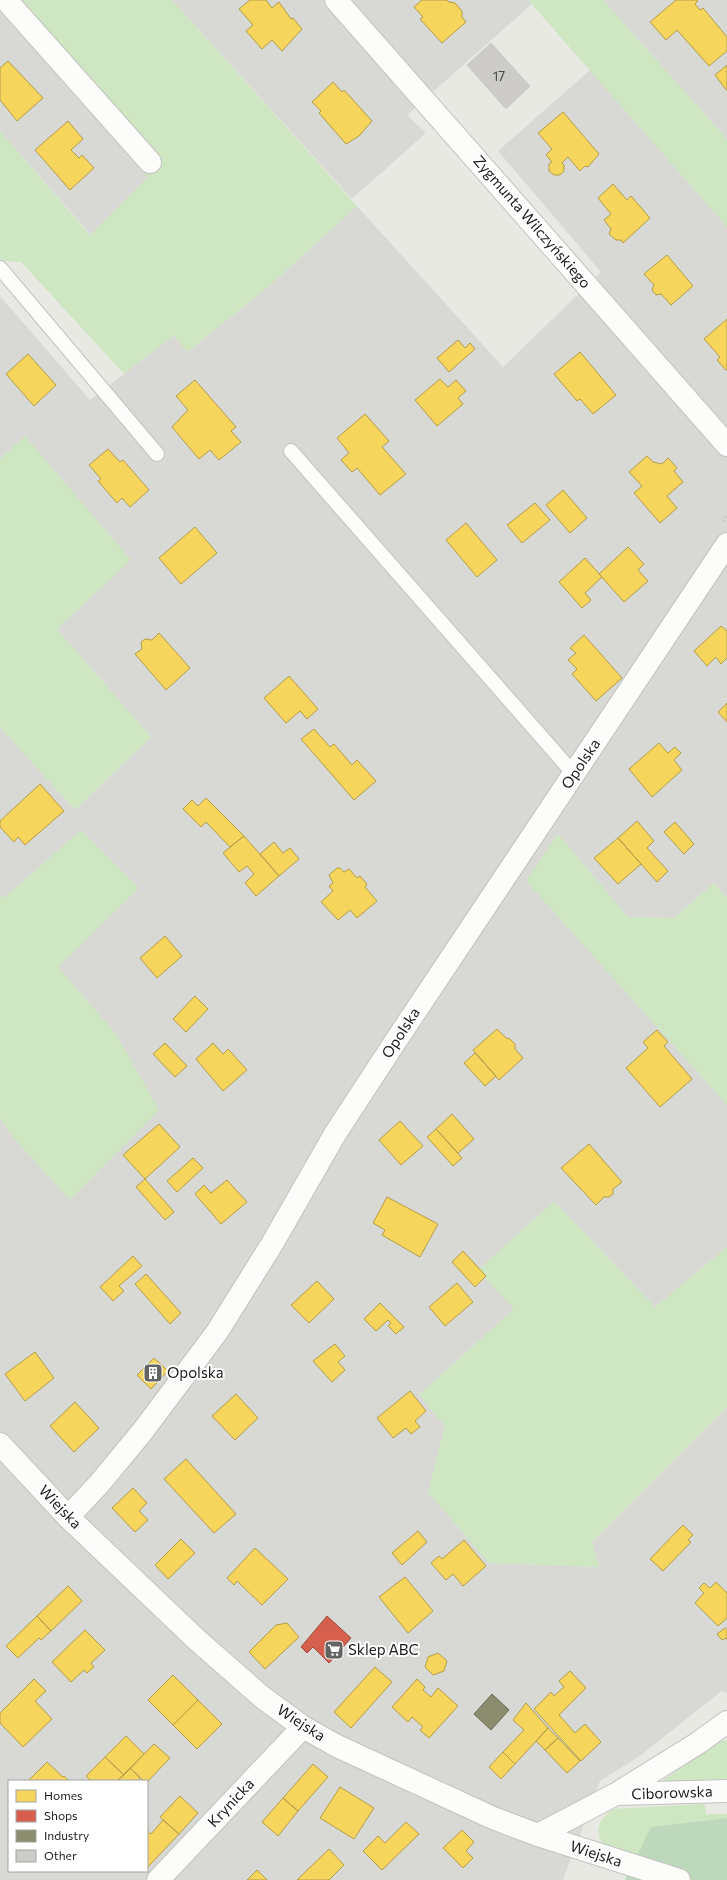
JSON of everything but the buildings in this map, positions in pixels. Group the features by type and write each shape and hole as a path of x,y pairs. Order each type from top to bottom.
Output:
{"street":[{"path":"6,0 150,162"},
{"name":"Zygmunta Wilczyńskiego","path":"336,0 727,445"},
{"name":"Opolska","path":"68,1517 99,1484 142,1432 217,1332 272,1244 335,1134 447,962 727,544"},
{"name":"Wiejska","path":"0,1444 68,1517 222,1663 262,1697 303,1727 337,1746 493,1818 538,1835 679,1880"},
{"path":"538,1835 616,1794 698,1743 727,1722"},
{"name":"Krynicka","path":"158,1880 303,1727"},
{"name":"Ciborowska","path":"616,1794 727,1791"}],"lane":[{"path":"0,268 157,454"},
{"path":"291,451 574,774"}],"shaded area":[{"path":"172,0 528,0 532,4 407,115 426,133 352,199"},
{"path":"603,0 727,0 727,139"},
{"path":"0,10 148,177 91,235 0,131"},
{"path":"590,70 727,227 727,898 714,883 674,918 628,917 558,834 727,1104 727,1247 655,1307 554,1201 514,1309 419,1395 445,1426 428,1492 489,1563 599,1567 592,1542 727,1407 727,1693 722,1691 637,1758 600,1781 563,1880 0,1880 0,1119 18,1143 116,1034 57,967 139,888 81,830 4,899 0,894 0,727 75,810 151,737 57,629 25,436 0,459 0,296 90,400 174,335 187,352 269,286 357,206 503,367 601,272 498,151"}],"green space":[{"path":"0,0 172,0 357,206 269,286 187,352 174,335 124,374 21,262 2,261 0,258 0,131 90,235 148,177 0,10"},
{"path":"528,0 603,0 727,139 727,227"},
{"path":"25,436 131,560 57,629 151,737 75,810 0,727 0,459"},
{"path":"81,830 139,888 58,967 116,1034 159,1110 70,1200 18,1143 0,1119 0,894 4,898"},
{"path":"558,834 628,917 674,918 714,883 727,898 727,1105 526,881"},
{"path":"554,1201 655,1307 727,1247 727,1407 592,1542 599,1567 489,1563 428,1492 445,1426 419,1395 514,1309 478,1270"},
{"path":"727,1740 727,1779 659,1783 717,1742"},
{"path":"705,1804 706,1814 727,1814 727,1818 652,1827 636,1858 607,1847 599,1837 598,1832 601,1821 608,1812 613,1809"},
{"path":"727,1818 727,1880 625,1880 651,1827"}],"place":[{"name":"Opolska","path":"153,1373"},
{"name":"Sklep ABC","path":"334,1650"}]}
